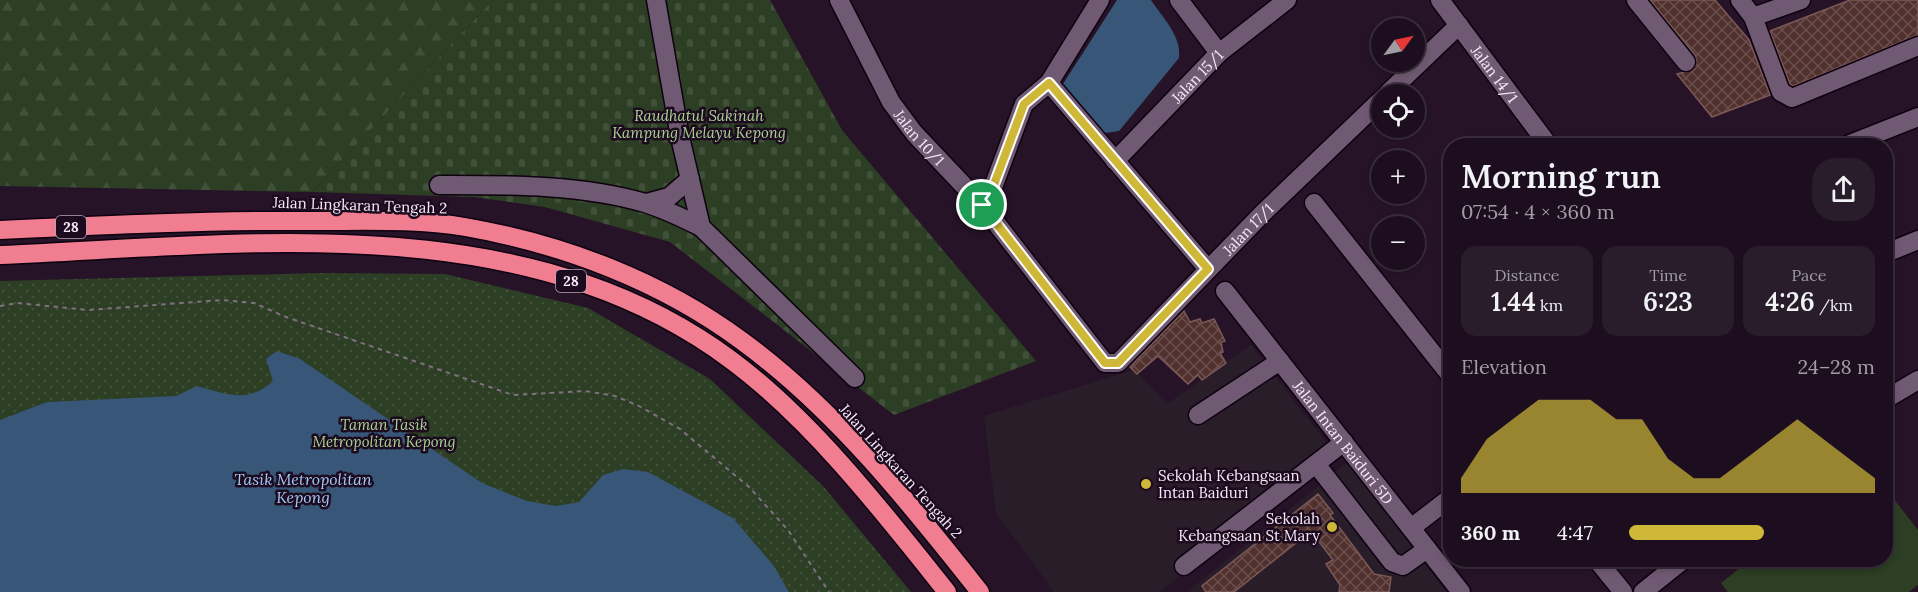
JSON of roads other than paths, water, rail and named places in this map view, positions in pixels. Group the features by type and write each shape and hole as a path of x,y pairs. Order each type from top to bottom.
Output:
{"highway":[{"name":"Jalan Lingkaran Tengah 2","path":"0,231 259,220 371,221 462,227 538,242 624,273 704,315 743,341 786,377 842,428 928,526 980,592"},
{"name":"28","path":"0,255 261,244 399,247 460,252 523,266 617,296 692,333 731,360 766,389 823,445 904,538 946,592"}],"street":[{"path":"656,0 701,227"},
{"name":"Jalan 10/1","path":"839,0 891,102 914,133 982,205 1105,363 1118,363"},
{"path":"982,205 989,198 1024,104 1049,83 1100,0"},
{"path":"1179,0 1219,53"},
{"name":"Jalan 15/1","path":"1115,161 1219,53 1287,0"},
{"name":"Jalan 14/1","path":"1440,0 1543,138"},
{"path":"1636,0 1686,62"},
{"path":"1740,0 1753,16 1781,92 1792,98 1918,46"},
{"path":"1753,16 1801,0"},
{"path":"1397,84 1459,25"},
{"path":"1049,83 1208,269"},
{"name":"Jalan 17/1","path":"1118,363 1208,269 1371,110"},
{"path":"1865,138 1918,117"},
{"path":"647,203 669,197 690,179"},
{"path":"439,185 517,185 619,197 647,203 701,227 855,378"},
{"path":"1314,204 1443,366"},
{"path":"1893,250 1918,240"},
{"name":"Jalan Intan Baiduri 5D","path":"1225,291 1461,592"},
{"path":"1198,415 1280,361"},
{"path":"1893,395 1918,380"},
{"path":"1184,566 1344,442"},
{"path":"1316,464 1392,562 1403,566 1427,549"},
{"path":"1411,528 1443,503"},
{"path":"1603,567 1623,592"},
{"path":"1643,592 1674,567"}],"water":[{"path":"1117,0 1151,0 1174,34 1179,58 1119,131 1105,133 1061,87"},
{"name":"Tasik Metropolitan Kepong","path":"277,351 300,359 482,483 527,501 556,506 579,502 603,475 623,469 648,472 733,518 774,566 789,592 0,592 0,420 47,402 176,396 197,386 227,394 255,393 273,381 266,359"}],"place":[{"name":"Sekolah Kebangsaan Intan Baiduri","path":"1146,484"},
{"name":"Sekolah Kebangsaan St Mary","path":"1332,527"}],"park label":[{"name":"Raudhatul Sakinah Kampung Melayu Kepong","path":"699,124"},
{"name":"Taman Tasik Metropolitan Kepong","path":"384,432"}]}
